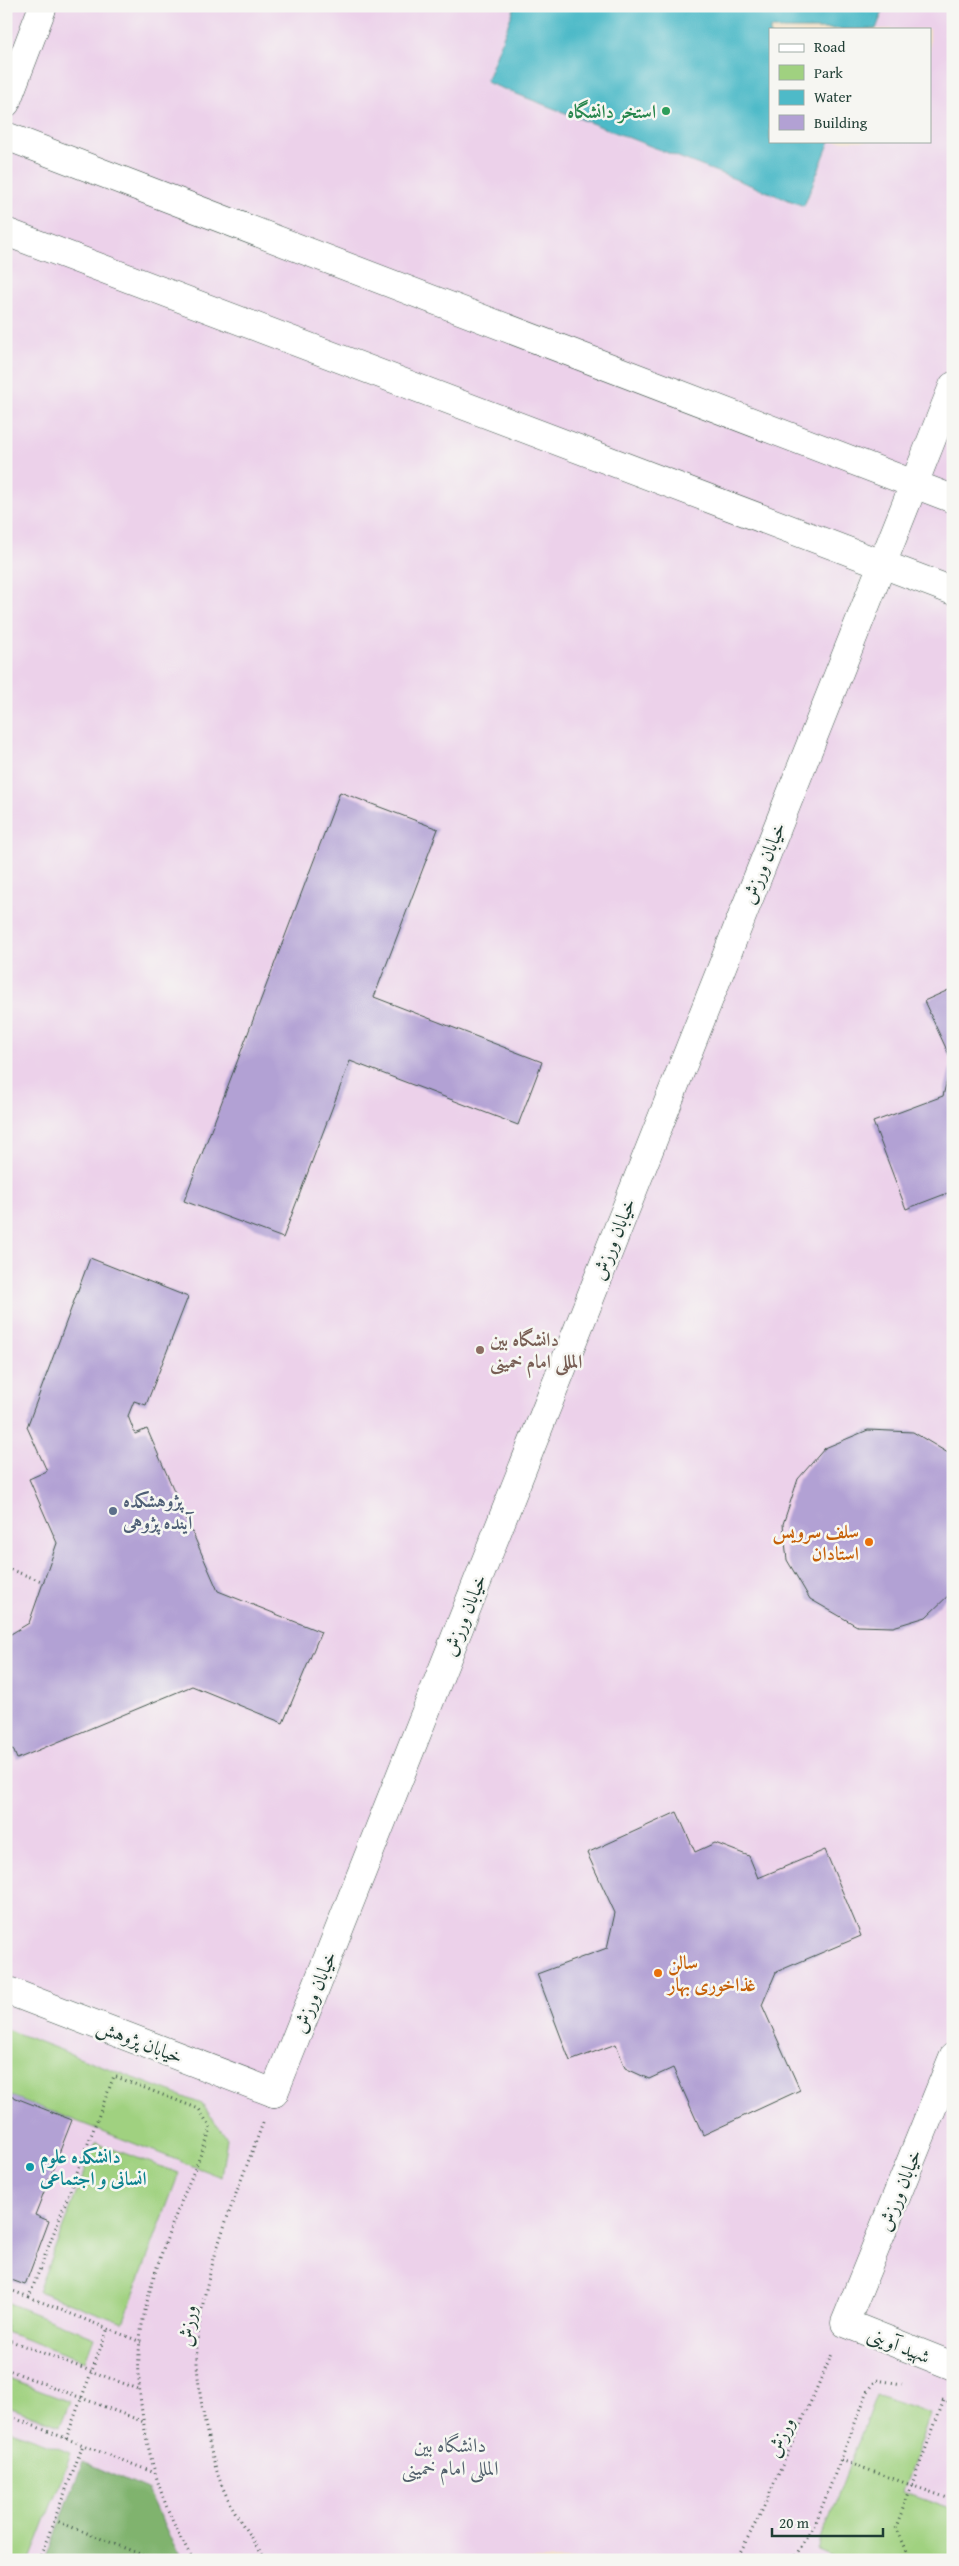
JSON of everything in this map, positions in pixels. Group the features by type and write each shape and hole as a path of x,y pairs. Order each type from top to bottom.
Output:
{"street":[{"path":"6,103 43,6"},
{"path":"6,136 953,499"},
{"path":"6,232 953,591"},
{"name":"خیابان ورزش","path":"274,2093 953,386"},
{"name":"خیابان پژوهش","path":"6,1990 274,2093"},
{"name":"خیابان ورزش","path":"845,2323 953,2056"},
{"name":"شهید آوینی","path":"845,2323 953,2366"}],"path":[{"path":"6,1568 44,1582"},
{"path":"29,2297 114,2076 199,2109 211,2128 153,2278 143,2317 139,2362 144,2422 155,2473 177,2534 193,2560"},
{"name":"ورزش","path":"266,2560 240,2519 219,2478 202,2408 197,2349 205,2295 224,2228 274,2093"},
{"path":"6,2300 10,2290 141,2342"},
{"name":"ورزش","path":"736,2560 762,2513 845,2323"},
{"path":"66,2439 108,2328"},
{"path":"6,2339 141,2391"},
{"path":"6,2369 144,2422"},
{"path":"793,2560 816,2522 867,2393 876,2380 909,2387"},
{"path":"935,2397 953,2404"},
{"path":"911,2560 896,2527 944,2400"},
{"path":"6,2415 155,2473"},
{"path":"39,2560 83,2445"},
{"path":"841,2460 953,2500"},
{"path":"54,2520 155,2560"}],"shaded area":[{"name":"دانشگاه بین المللی امام خمینی","path":"6,6 953,6 953,2560 6,2560"}],"green space":[{"path":"6,2029 202,2104 227,2138 221,2177 6,2094"},
{"path":"96,2143 179,2173 123,2323 38,2291"},
{"path":"6,2302 94,2337 85,2361 6,2332"},
{"path":"6,2378 70,2402 60,2426 6,2406"},
{"path":"876,2395 930,2414 903,2492 953,2510 953,2552 950,2560 842,2560 817,2550"},
{"path":"6,2429 71,2453 30,2560 6,2560"},
{"path":"83,2462 148,2490 174,2546 185,2560 45,2560"}],"water":[{"name":"استخر دانشگاه","path":"515,6 872,6 883,11 876,28 769,28 769,142 830,142 804,206 486,82"}],"building":[{"path":"340,792 438,829 374,997 542,1062 518,1125 350,1061 283,1238 184,1201"},
{"path":"953,988 953,1191 906,1209 873,1122 943,1096 952,1061 924,1001"},
{"name":"پژوهشکده آینده پژوهی","path":"90,1258 188,1297 146,1405 134,1401 128,1416 135,1434 147,1429 218,1591 321,1632 283,1723 192,1686 17,1759 13,1749 6,1751 6,1637 29,1623 57,1543 29,1479 47,1471 27,1427"},
{"name":"سلف سرویس استادان","path":"868,1430 913,1432 948,1453 953,1459 953,1591 926,1617 893,1627 857,1626 810,1599 787,1560 783,1524 798,1479 825,1448"},
{"name":"سالن غذاخوری بهار","path":"677,1812 695,1852 715,1843 749,1856 758,1878 825,1850 861,1936 776,1972 762,2005 800,2090 703,2135 673,2068 649,2079 625,2068 616,2044 570,2061 537,1974 607,1948 615,1913 587,1853"},
{"name":"دانشکده علوم انسانی و اجتماعی","path":"6,2094 72,2120 35,2215 49,2221 25,2285 6,2278"}],"place":[{"name":"استخر دانشگاه","path":"666,111"},
{"name":"دانشگاه بین المللی امام خمینی","path":"480,1350"},
{"name":"پژوهشکده آینده پژوهی","path":"113,1511"},
{"name":"سلف سرویس استادان","path":"869,1542"},
{"name":"سالن غذاخوری بهار","path":"658,1973"},
{"name":"دانشکده علوم انسانی و اجتماعی","path":"30,2167"}],"district":[{"name":"دانشگاه بین المللی امام خمینی","path":"450,2456"}]}
